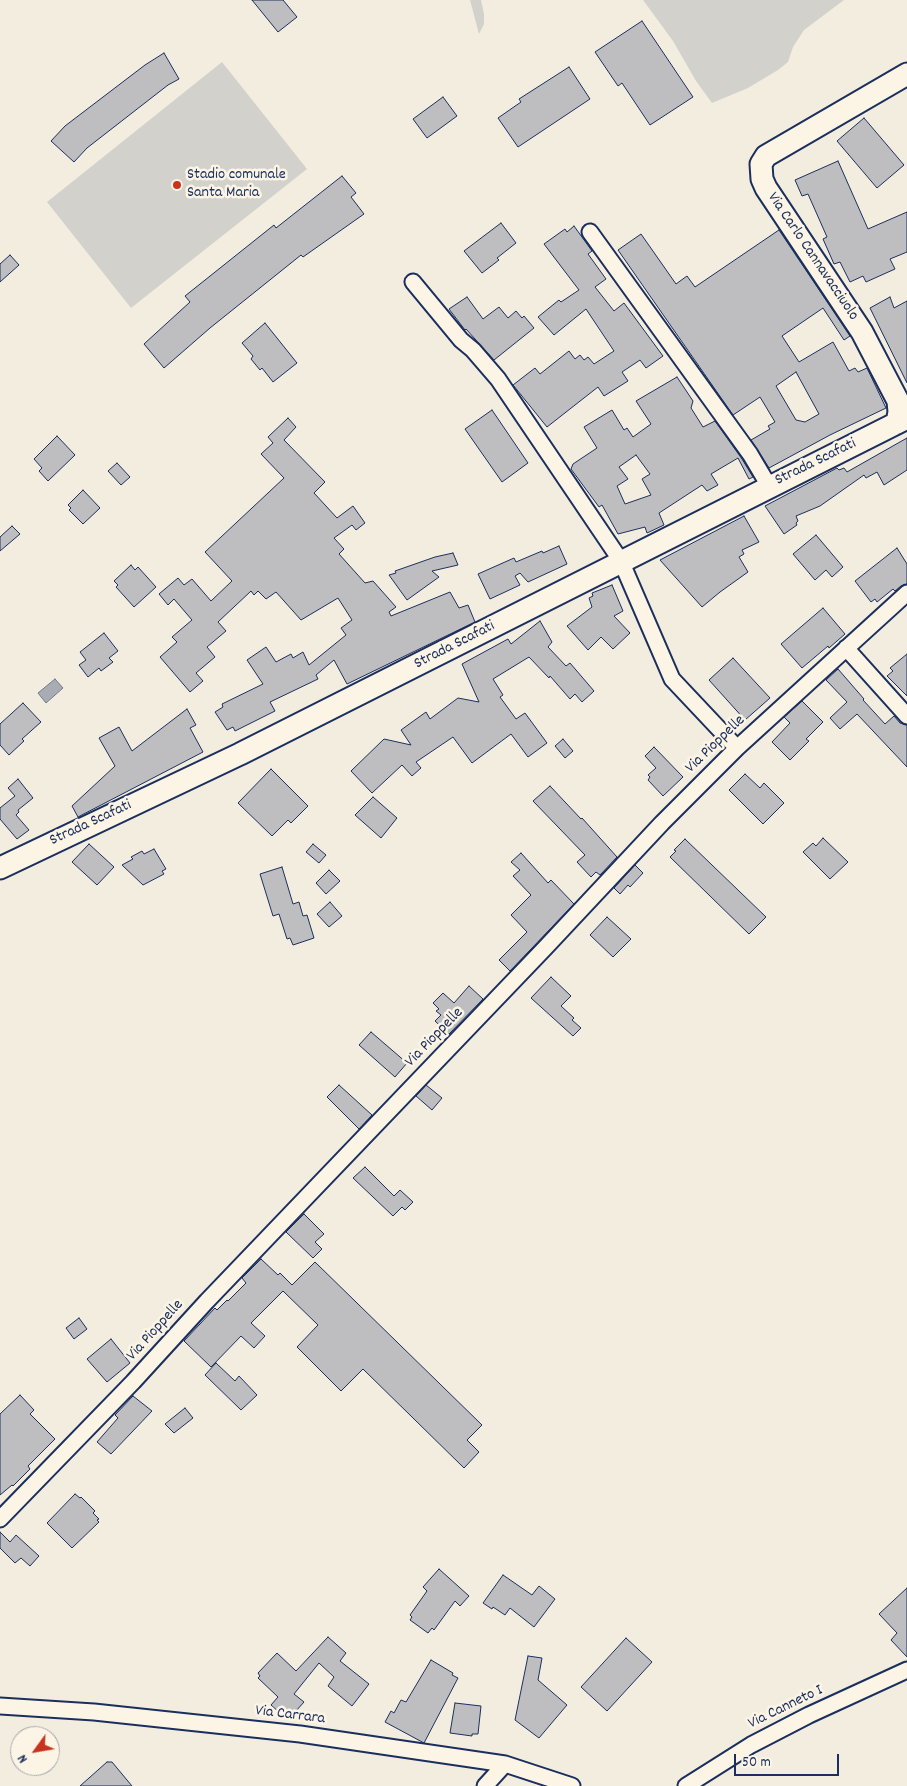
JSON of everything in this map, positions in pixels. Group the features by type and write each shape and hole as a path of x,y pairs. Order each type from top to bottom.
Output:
{"street":[{"name":"Via Carlo Cannavacciuolo","path":"902,421 898,401 862,332 766,188 762,179 761,164 766,156 907,74"},
{"path":"590,232 750,454 769,486"},
{"path":"413,282 461,340 473,350 498,379 621,561 672,679 737,748"},
{"name":"Strada Scafati","path":"0,868 240,754 769,486 902,421"},
{"name":"Via Pioppelle","path":"0,1519 133,1382 207,1301 538,956 635,850 737,748 907,593"},
{"path":"846,648 907,716"},
{"name":"Via Canneto I","path":"686,1786 751,1745 809,1715 907,1670"},
{"name":"Via Carrara","path":"0,1706 94,1712 300,1734 505,1764 572,1786"},
{"path":"485,1786 505,1764"}],"shaded area":[{"path":"470,0 481,0 484,24 479,34"},
{"path":"643,0 844,0 804,30 793,47 788,62 778,70 748,88 712,103 696,81 673,41"},
{"name":"Stadio comunale Santa Maria","path":"222,62 307,169 131,308 47,202"},
{"path":"55,679 63,688 46,703 38,693"}],"building":[{"path":"252,0 283,0 297,17 278,32"},
{"path":"642,21 693,97 650,125 622,83 618,86 595,52"},
{"path":"164,53 179,79 168,85 87,148 74,162 51,141 65,126 145,65"},
{"path":"569,67 590,99 518,147 498,118 521,102 519,99"},
{"path":"443,97 457,116 427,138 413,119"},
{"path":"864,118 904,165 877,188 837,141"},
{"path":"838,161 868,229 907,212 907,252 890,259 895,269 866,282 863,276 850,282 840,262 834,264 823,239 827,237 808,194 802,196 795,180"},
{"path":"342,176 356,193 351,197 364,214 303,257 301,255 210,328 164,368 144,344 190,302 185,296 274,225 276,228"},
{"path":"501,223 516,243 482,273 464,251"},
{"path":"574,226 592,251 588,254 606,279 595,287 614,311 624,303 663,356 646,368 640,360 622,372 628,381 604,396 598,387 547,427 513,385 535,368 540,374 569,351 575,359 580,355 584,360 588,357 594,364 614,351 586,309 554,335 538,317 559,300 561,302 579,290 544,244 565,229 567,232"},
{"path":"779,230 850,336 844,340 823,308 782,336 799,362 833,342 849,371 855,368 858,372 867,368 886,408 830,435 769,468 751,440 770,429 768,426 775,422 760,397 733,415 618,250 641,234 676,284 687,276 695,287","holes":["796,372 819,414 805,422 796,420 776,386"]},
{"path":"10,255 19,265 0,282 0,264"},
{"path":"467,297 483,319 499,307 508,318 516,311 522,318 524,316 534,328 494,360 465,330 449,309"},
{"path":"890,297 894,308 907,301 907,383 870,308"},
{"path":"265,323 297,363 273,382 262,368 260,370 251,359 253,356 242,343"},
{"path":"677,377 693,401 691,408 703,427 715,421 753,477 749,479 738,458 711,474 718,485 707,491 702,485 659,513 664,525 647,533 645,527 618,534 602,505 599,507 571,469 573,464 597,448 584,427 612,410 624,430 627,428 633,437 651,424 636,401","holes":["636,455 650,474 642,479 651,495 625,504 617,486 628,479 619,467"]},
{"path":"492,410 528,463 502,482 465,429"},
{"path":"288,418 296,427 284,440 325,482 314,493 337,518 353,506 365,523 356,530 352,525 334,538 344,549 339,554 365,583 373,581 396,607 389,612 391,616 450,592 459,608 468,605 475,622 347,684 334,660 316,675 318,679 270,702 275,711 235,731 233,727 227,730 215,712 223,707 222,704 263,684 247,660 266,647 276,662 291,654 293,658 303,652 309,665 346,635 341,628 352,620 338,598 301,620 276,592 266,599 258,591 254,595 251,591 218,622 226,631 207,647 215,657 196,673 203,681 190,692 160,657 177,642 172,637 192,620 174,599 168,605 159,594 178,578 184,585 192,579 211,601 232,581 205,552 284,478 261,454 273,443 268,437"},
{"path":"57,436 75,455 48,481 39,471 42,468 34,459"},
{"path":"907,438 907,470 884,485 877,472 866,478 864,475 820,506 796,516 797,525 784,534 765,506 837,468 839,470 844,468 847,472"},
{"path":"117,463 130,477 121,485 108,471"},
{"path":"83,490 100,508 83,524 69,510 71,508 68,505"},
{"path":"744,516 759,542 742,550 744,554 739,557 748,572 702,607 660,560"},
{"path":"12,526 20,534 0,551 0,537"},
{"path":"816,535 843,567 832,577 826,570 815,580 793,554"},
{"path":"559,546 567,564 528,582 520,573 515,576 520,585 490,599 478,574 514,558 516,562"},
{"path":"897,548 907,564 907,584 895,591 893,589 877,602 875,599 871,602 855,581"},
{"path":"453,553 458,565 432,571 439,577 407,600 389,575 396,573 395,571 435,557"},
{"path":"131,565 135,570 138,567 156,587 134,607 116,587 118,585 114,581"},
{"path":"612,585 623,611 614,616 630,633 613,649 601,637 588,650 567,626 592,607 589,598 593,596 592,593"},
{"path":"823,608 845,634 802,668 781,644"},
{"path":"540,621 552,642 548,647 566,666 570,663 594,691 582,702 575,694 570,699 550,676 549,678 529,657 493,679 503,695 500,697 516,719 525,713 547,743 528,757 511,734 472,763 453,737 416,762 421,768 412,776 402,765 372,793 351,771 384,739 411,745 401,730 426,712 430,719 458,698 479,702 462,664 508,639 511,644"},
{"path":"104,633 118,651 109,658 113,662 101,671 99,668 88,677 79,665 86,660 80,652"},
{"path":"907,654 907,696 887,676 893,671 890,668"},
{"path":"733,658 770,698 745,720 709,680"},
{"path":"838,669 885,724 894,716 900,723 907,725 907,767 857,714 840,729 830,718 847,702 826,680"},
{"path":"802,701 823,722 806,739 809,741 790,760 772,742 790,723 784,717"},
{"path":"23,703 41,722 22,739 24,741 9,755 0,745 0,724"},
{"path":"187,709 196,725 190,728 203,752 78,817 72,806 115,766 99,738 119,727 132,751"},
{"path":"563,739 573,751 565,758 555,746"},
{"path":"654,747 683,777 663,796 648,780 650,777 648,775 656,768 645,756"},
{"path":"271,769 308,806 291,823 288,820 272,836 238,803"},
{"path":"745,774 760,788 764,783 784,803 763,824 729,790"},
{"path":"18,779 33,798 18,810 19,812 16,815 29,830 17,839 0,819 0,808 15,796 8,788"},
{"path":"550,786 617,857 600,875 596,872 591,877 577,862 585,855 533,801"},
{"path":"373,797 397,818 381,838 355,815"},
{"path":"823,838 848,862 830,879 803,852 813,843 816,846"},
{"path":"685,839 766,917 749,934 670,857"},
{"path":"89,844 114,867 97,885 72,862"},
{"path":"313,844 326,855 319,863 306,852"},
{"path":"154,849 166,869 162,871 164,874 143,885 122,865 142,851 144,854"},
{"path":"521,853 548,883 551,880 574,904 510,971 499,960 527,932 511,915 531,895 513,876 520,870 511,862"},
{"path":"635,865 643,873 630,887 628,885 620,894 614,888"},
{"path":"282,867 293,904 299,902 303,916 307,915 314,938 293,945 290,938 287,939 279,914 273,916 260,874"},
{"path":"329,870 340,881 326,894 316,883"},
{"path":"330,902 342,916 329,927 317,914"},
{"path":"607,917 631,939 613,957 590,935"},
{"path":"551,977 571,996 561,1006 574,1018 572,1020 581,1028 573,1036 531,998"},
{"path":"469,986 483,999 449,1034 435,1021 441,1015 436,1011 439,1009 433,1003 443,993 454,1003"},
{"path":"371,1032 407,1063 395,1077 359,1045"},
{"path":"339,1085 372,1115 359,1129 327,1097"},
{"path":"426,1085 442,1098 432,1110 416,1096"},
{"path":"365,1167 394,1196 400,1190 413,1202 405,1210 402,1207 393,1216 353,1178"},
{"path":"304,1214 324,1234 315,1242 322,1249 313,1258 286,1232"},
{"path":"261,1259 292,1285 315,1262 482,1425 467,1440 479,1452 464,1468 363,1369 341,1391 297,1347 318,1325 283,1291 251,1323 265,1336 254,1348 241,1336 211,1367 184,1341 215,1308 217,1310 246,1283 242,1278"},
{"path":"79,1318 87,1329 74,1339 66,1328"},
{"path":"111,1339 130,1363 107,1382 87,1359"},
{"path":"216,1363 235,1381 239,1376 257,1395 241,1410 205,1375"},
{"path":"20,1395 34,1410 30,1414 55,1439 28,1466 30,1469 13,1486 0,1495 0,1414"},
{"path":"133,1396 152,1411 111,1454 97,1442 118,1418 115,1415"},
{"path":"185,1408 193,1418 174,1433 165,1424"},
{"path":"75,1494 81,1497 95,1511 93,1513 99,1519 97,1520 99,1522 72,1548 47,1523"},
{"path":"0,1532 10,1542 16,1535 39,1556 30,1566 21,1558 15,1563 0,1548"},
{"path":"439,1569 469,1596 460,1606 455,1601 434,1630 432,1628 428,1633 410,1620 412,1617 410,1615 427,1591 423,1587"},
{"path":"503,1575 532,1595 539,1586 555,1599 534,1627 510,1608 505,1615 483,1603"},
{"path":"907,1588 907,1657 891,1640 897,1633 879,1614"},
{"path":"328,1637 346,1653 340,1661 369,1684 352,1706 328,1686 334,1677 319,1663 294,1694 304,1702 288,1720 271,1705 278,1697 258,1678 260,1676 258,1673 277,1653 296,1671"},
{"path":"626,1638 652,1662 607,1711 581,1687"},
{"path":"528,1656 542,1658 538,1680 567,1705 539,1738 515,1720"},
{"path":"431,1660 458,1678 424,1743 385,1722 391,1711 394,1713 401,1700 406,1702"},
{"path":"455,1703 481,1706 478,1734 472,1734 472,1736 450,1733"},
{"path":"107,1762 112,1762 132,1786 80,1786"}],"place":[{"name":"Stadio comunale Santa Maria","path":"177,185"}]}
